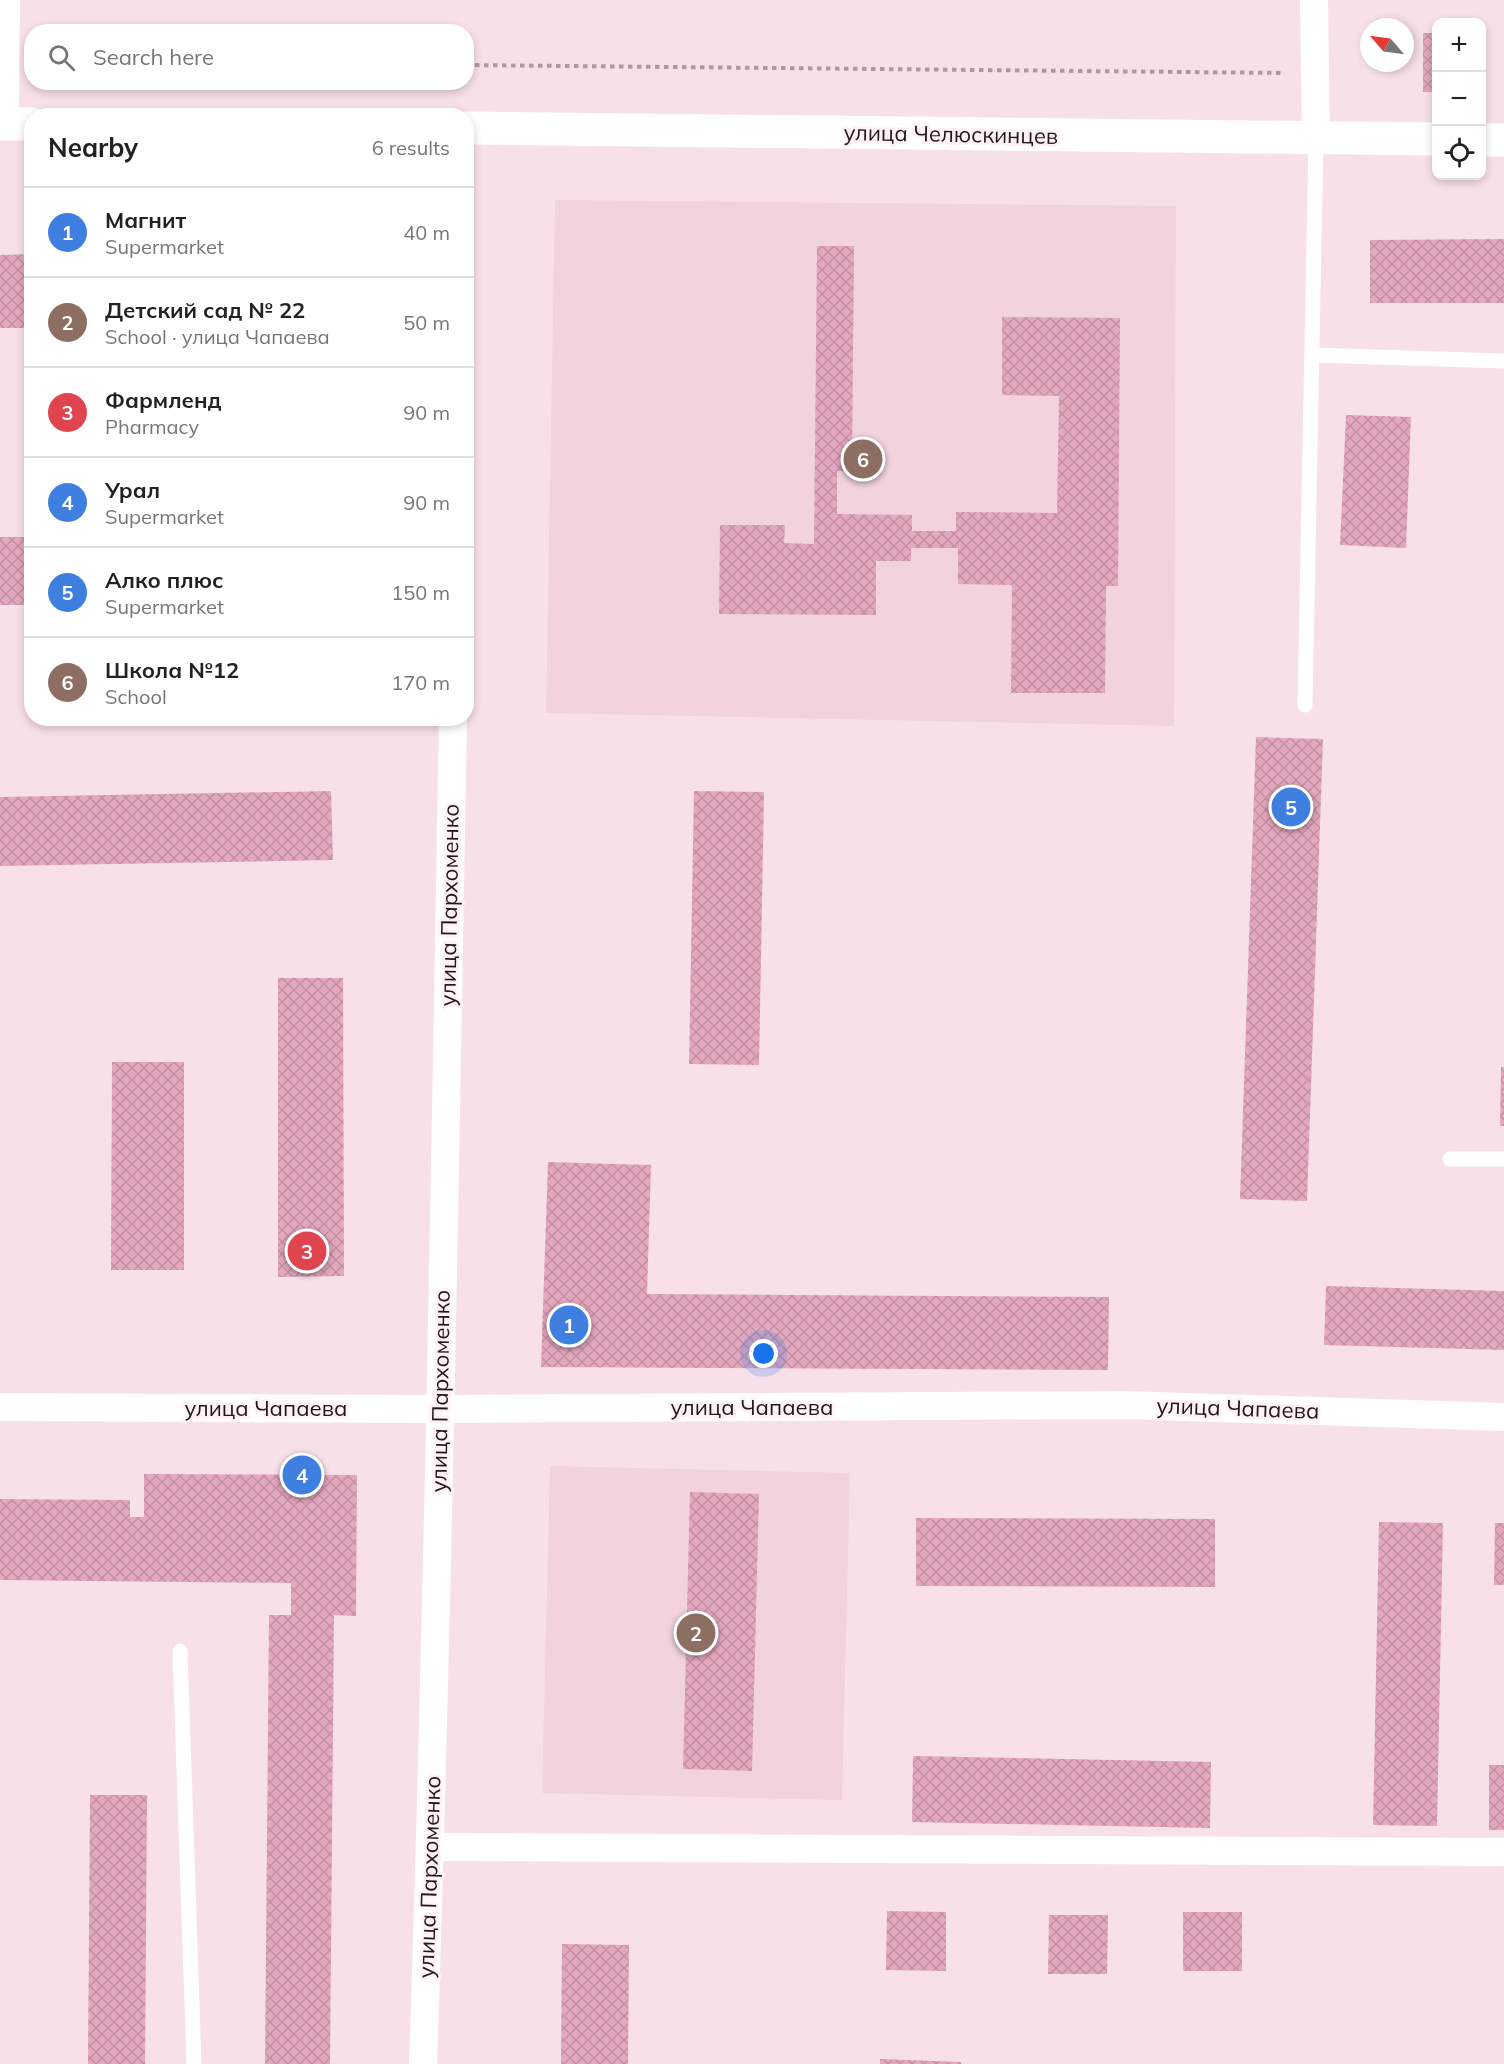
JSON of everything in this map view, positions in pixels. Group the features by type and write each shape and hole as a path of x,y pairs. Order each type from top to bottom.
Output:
{"street":[{"path":"6,0 12,124"},
{"path":"1314,0 1316,138"},
{"name":"улица Челюскинцев","path":"474,128 1432,140"},
{"path":"1486,140 1504,141"},
{"name":"улица Пархоменко","path":"423,2064 440,1409 453,726"},
{"name":"улица Чапаева","path":"0,1407 440,1409 1124,1404 1504,1417"},
{"path":"430,1847 1504,1852"}],"lane":[{"path":"1305,705 1316,138"},
{"path":"1312,355 1504,361"},
{"path":"1450,1158 1504,1159"},
{"path":"180,1651 194,2064"}],"path":[{"path":"474,65 1316,73"}],"shaded area":[{"path":"555,200 1176,206 1174,726 546,713"},
{"path":"550,1466 850,1473 842,1800 542,1793"}],"building":[{"path":"1423,33 1432,33 1432,92 1423,92"},
{"path":"1504,239 1504,303 1370,303 1370,240"},
{"path":"817,246 854,246 852,471 837,471 837,514 912,515 912,531 956,531 956,512 1057,513 1059,396 1002,395 1002,317 1120,318 1118,586 1106,586 1105,693 1011,693 1012,585 958,584 958,548 911,548 911,561 876,561 876,615 719,614 720,525 785,525 784,543 814,544"},
{"path":"24,254 24,328 0,328 0,255"},
{"path":"1346,415 1411,417 1406,548 1340,545"},
{"path":"0,537 24,537 24,605 0,605"},
{"path":"1256,737 1323,739 1307,1201 1240,1199"},
{"path":"331,791 333,860 0,866 0,797"},
{"path":"694,791 764,792 759,1065 689,1064"},
{"path":"278,978 343,978 344,1276 278,1277"},
{"path":"112,1062 184,1062 184,1270 111,1270"},
{"path":"1501,1067 1504,1067 1504,1126 1500,1126"},
{"path":"548,1162 651,1165 647,1294 1109,1297 1108,1370 541,1367"},
{"path":"1326,1286 1504,1291 1504,1350 1324,1345"},
{"path":"144,1474 357,1475 356,1616 334,1615 330,2064 265,2064 269,1615 291,1615 291,1583 0,1580 0,1499 130,1500 130,1517 144,1517"},
{"path":"690,1492 759,1494 752,1771 683,1769"},
{"path":"916,1518 1215,1519 1215,1587 916,1586"},
{"path":"1379,1522 1443,1523 1437,1826 1373,1825"},
{"path":"1495,1523 1504,1523 1504,1585 1494,1585"},
{"path":"913,1756 1211,1762 1210,1828 912,1822"},
{"path":"1489,1765 1504,1765 1504,1830 1489,1830"},
{"path":"90,1795 147,1795 145,2064 88,2064"},
{"path":"887,1911 946,1912 946,1971 886,1970"},
{"path":"1183,1912 1242,1912 1242,1971 1183,1971"},
{"path":"1049,1915 1108,1915 1107,1974 1048,1974"},
{"path":"562,1944 629,1945 628,2064 561,2064"},
{"path":"880,2059 961,2062 961,2064 880,2064"}],"place":[{"name":"Школа №12","path":"863,459"},
{"name":"Алко плюс","path":"1291,807"},
{"name":"Фармленд","path":"307,1251"},
{"name":"Магнит","path":"569,1325"},
{"name":"Урал","path":"302,1475"},
{"name":"Детский сад № 22","path":"696,1633"}]}
